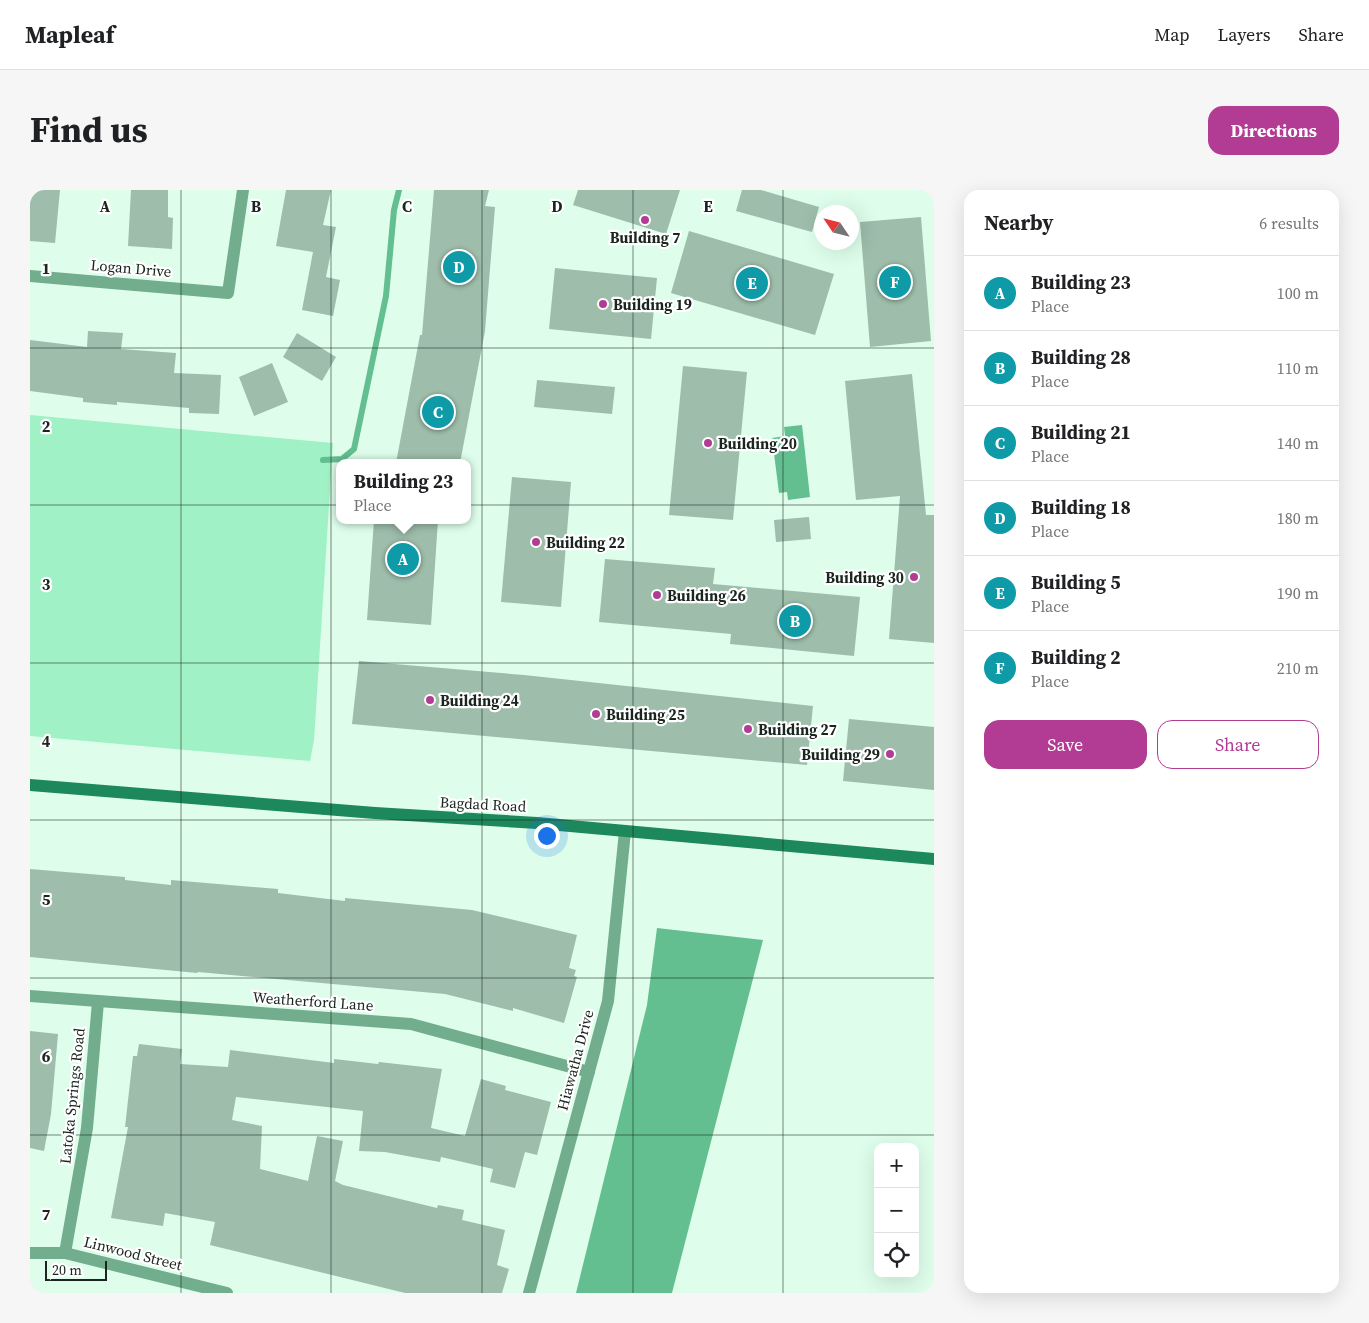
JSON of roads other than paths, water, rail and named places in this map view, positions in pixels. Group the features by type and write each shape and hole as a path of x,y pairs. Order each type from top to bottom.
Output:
{"street":[{"name":"Logan Drive","path":"30,276 228,293 243,190"},
{"name":"Bagdad Road","path":"30,785 374,814 625,831 934,859"},
{"name":"Hiawatha Drive","path":"530,1293 608,1001 625,831"},
{"name":"Weatherford Lane","path":"30,996 411,1024 589,1072"},
{"name":"Latoka Springs Road","path":"65,1253 87,1128 98,1002"},
{"name":"Linwood Street","path":"30,1253 65,1253 227,1293"}],"waterway":[{"path":"342,459 354,449 386,296 394,210 399,190"},
{"path":"323,460 336,459"}],"place":[{"name":"Building 7","path":"645,220"},
{"name":"Building 18","path":"459,267"},
{"name":"Building 2","path":"895,282"},
{"name":"Building 5","path":"752,283"},
{"name":"Building 19","path":"603,304"},
{"name":"Building 21","path":"438,412"},
{"name":"Building 20","path":"708,443"},
{"name":"Building 22","path":"536,542"},
{"name":"Building 23","path":"403,559"},
{"name":"Building 30","path":"914,577"},
{"name":"Building 26","path":"657,595"},
{"name":"Building 28","path":"795,621"},
{"name":"Building 24","path":"430,700"},
{"name":"Building 25","path":"596,714"},
{"name":"Building 27","path":"748,729"},
{"name":"Building 29","path":"890,754"}]}
